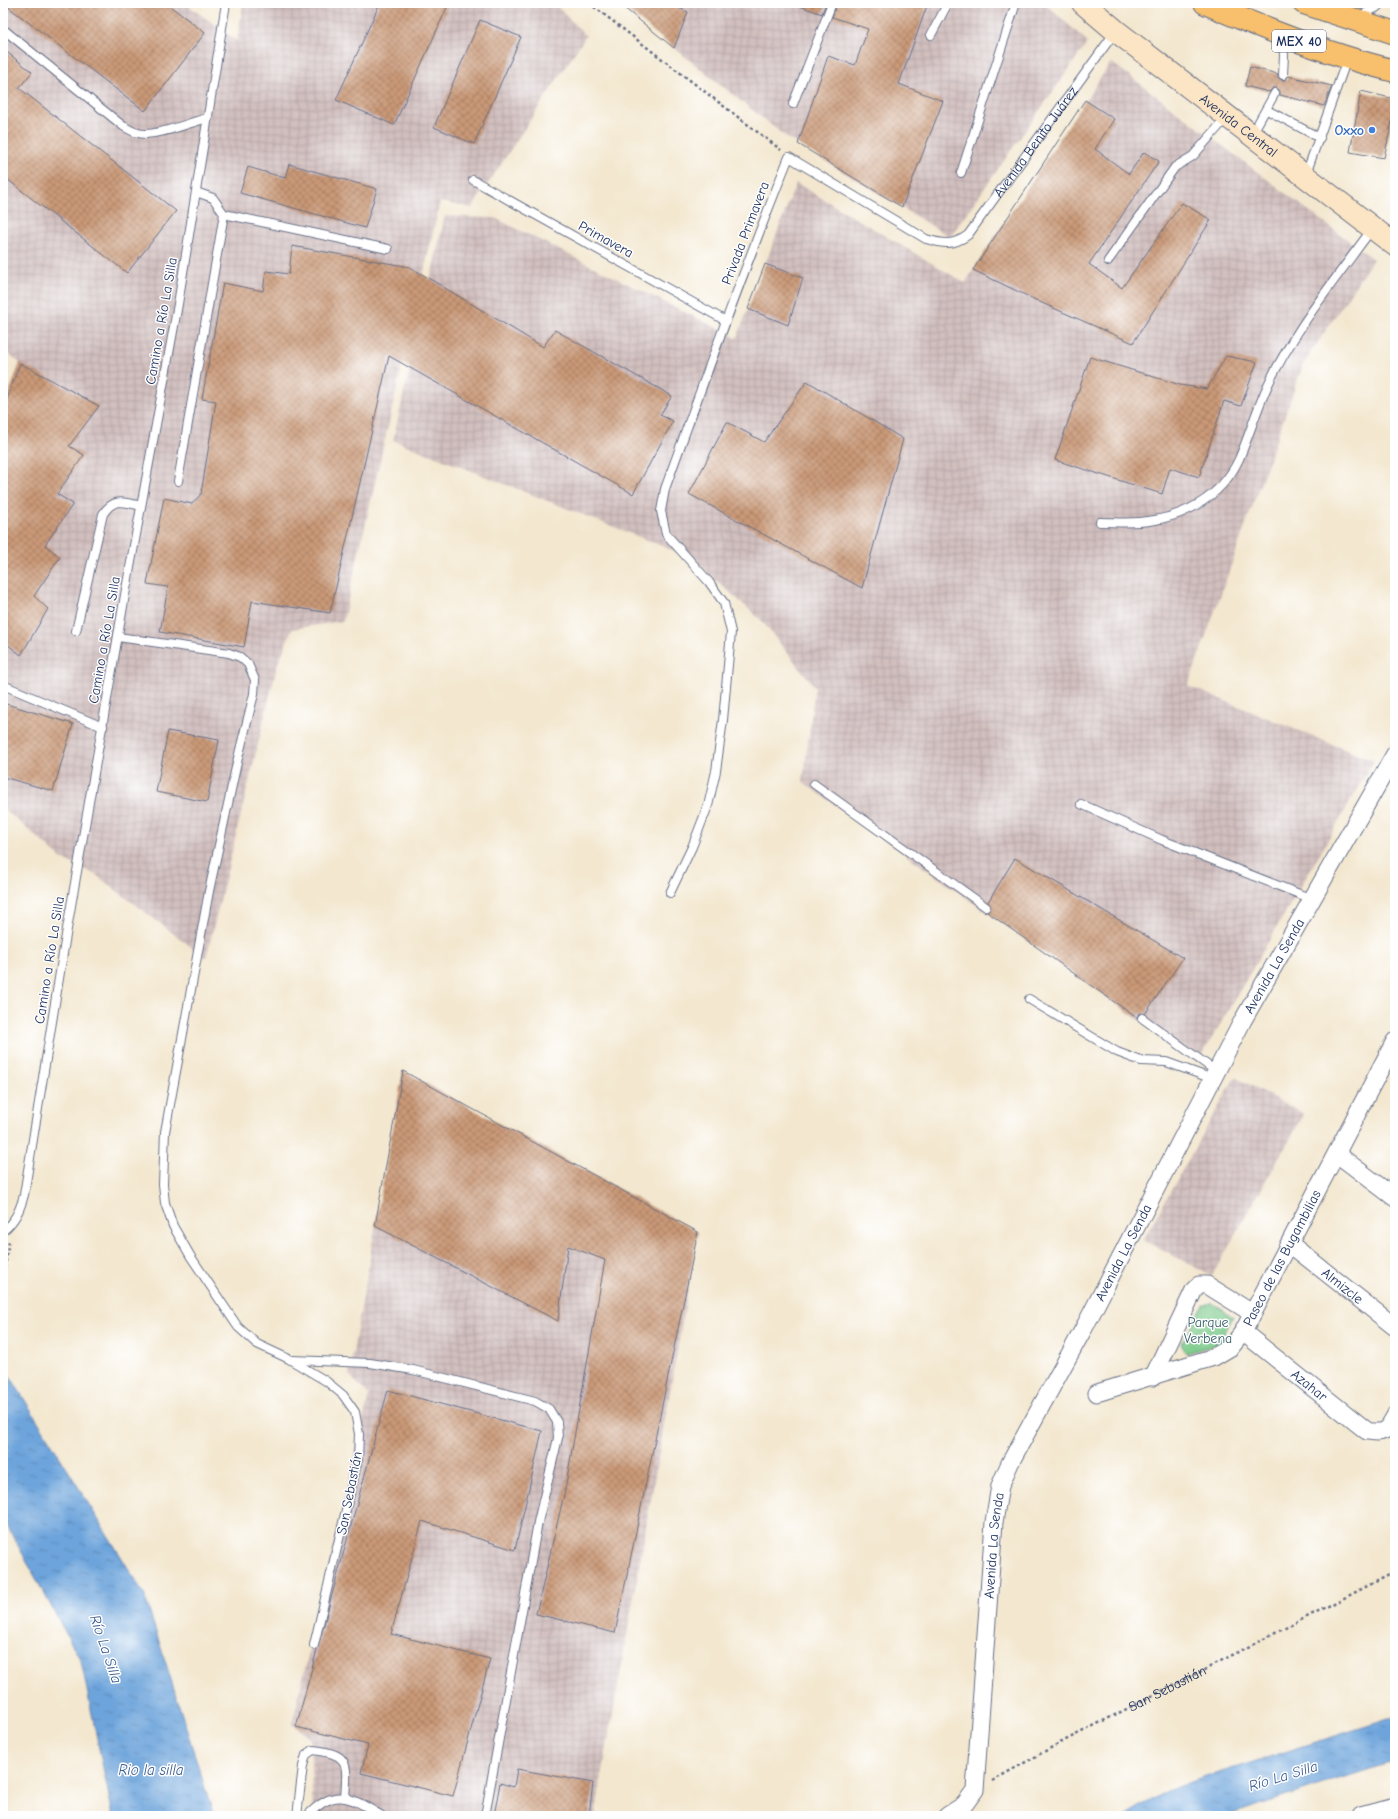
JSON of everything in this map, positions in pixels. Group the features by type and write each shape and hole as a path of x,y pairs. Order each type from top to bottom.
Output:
{"main road":[{"name":"Avenida Central","path":"1083,3 1116,31 1395,245"},
{"name":"MEX 40","path":"1205,3 1281,34 1347,58 1395,71"},
{"name":"MEX 40","path":"1304,3 1395,33"}],"street":[{"name":"Avenida La Senda","path":"975,1790 994,1522 1000,1486 1010,1463 1084,1328 1269,973 1395,754"},
{"name":"Paseo de las Bugambilias","path":"1097,1394 1214,1357 1231,1347 1243,1332 1337,1154 1389,1070 1395,1041"},
{"path":"1337,1154 1395,1198"},
{"name":"Almizcle","path":"1290,1244 1395,1327"},
{"path":"1153,1377 1194,1290 1199,1285 1207,1285 1252,1313"},
{"name":"Azahar","path":"1243,1332 1367,1431 1378,1433 1388,1429 1395,1416"},
{"path":"947,1816 964,1805 975,1790"},
{"path":"1362,1816 1395,1807"}],"lane":[{"name":"Camino a Río La Silla","path":"12,1224 19,1211 24,1195 68,921 178,304 226,3"},
{"path":"793,104 832,3"},
{"path":"931,35 948,3"},
{"path":"961,173 1016,3"},
{"path":"1352,19 1376,8 1382,3"},
{"path":"3,29 123,126 139,134 156,134 193,121 208,118"},
{"name":"Avenida Benito Juárez","path":"790,157 926,239 939,243 959,241 968,235 1116,31"},
{"path":"1281,34 1284,55 1283,75"},
{"path":"1306,177 1347,58"},
{"path":"1252,135 1275,93"},
{"path":"1267,110 1320,138"},
{"path":"1108,261 1176,167 1193,156 1228,117"},
{"name":"Privada Primavera","path":"670,893 701,827 716,771 723,720 731,632 724,603 709,582 666,534 661,511 666,489 726,321 758,234 790,157"},
{"name":"Primavera","path":"473,180 726,321"},
{"path":"196,192 213,198 224,214 388,249"},
{"path":"178,481 224,214"},
{"path":"1100,522 1139,522 1164,519 1190,510 1214,493 1229,477 1239,459 1265,388 1289,345 1373,228"},
{"path":"76,631 103,514 108,507 116,502 141,506"},
{"name":"San Sebastián","path":"118,637 229,653 240,657 248,664 254,680 254,694 234,774 191,984 165,1132 163,1184 166,1203 173,1226 191,1257 238,1327 256,1344 289,1359 326,1381 343,1395 355,1412 359,1434 358,1459 314,1645"},
{"path":"3,685 102,727"},
{"path":"814,784 986,907"},
{"path":"1081,804 1162,840 1312,899"},
{"path":"1029,999 1117,1052 1141,1061 1166,1062 1215,1075"},
{"path":"1142,1018 1215,1075"},
{"path":"3,1231 12,1224"},
{"path":"289,1359 370,1363 413,1370 535,1401 550,1409 558,1422 558,1438 537,1530 485,1816"},
{"path":"297,1816 303,1766 306,1755 313,1750 329,1752 340,1756 345,1764 347,1774 345,1798"},
{"path":"306,1816 318,1804 333,1797 345,1798 366,1806 382,1816"}],"path":[{"path":"589,3 790,157"},
{"path":"3,1280 12,1224"},
{"name":"San Sebastián","path":"975,1790 1056,1745 1395,1572"}],"shaded area":[{"path":"3,3 185,3 237,41 243,3 554,3 586,36 472,208 440,202 343,621 292,629 277,666 206,958 96,875 62,859 3,808 3,409 20,363 3,350"},
{"path":"618,3 1044,3 1088,42 950,237 786,137"},
{"path":"1111,62 1373,259 1303,365 1188,686 1374,761 1198,1062 803,782 815,687 761,620 690,557 393,440 445,216 495,218 737,338 796,183 965,283"},
{"path":"403,1071 698,1232 595,1816 313,1816 310,1738 292,1724 369,1395 349,1375"},
{"path":"1235,1077 1304,1114 1212,1276 1143,1240"}],"green space":[{"name":"Parque Verbena","path":"1212,1303 1233,1317 1219,1344 1187,1353 1181,1344 1204,1305"}],"water":[{"name":"Rio la silla","path":"3,1371 10,1376 144,1594 214,1816 113,1816 81,1661 3,1518"},
{"name":"Río La Silla","path":"1395,1717 1395,1761 1226,1816 1126,1816 1167,1791 1190,1782"}],"building":[{"path":"3,3 166,3 205,33 145,111"},
{"path":"380,3 449,3 394,125 336,100"},
{"path":"618,3 667,3 688,12 674,48"},
{"path":"797,3 826,3 822,14 797,5"},
{"path":"837,3 928,3 899,84 943,101 902,207 798,144 828,56 855,65 868,29 832,17"},
{"path":"480,20 521,37 474,144 434,127"},
{"path":"3,49 32,72 19,88 176,211 127,273 3,176"},
{"name":"Oxxo","path":"1250,67 1278,74 1278,78 1282,80 1286,80 1288,76 1332,86 1324,106 1280,95 1280,91 1277,88 1273,88 1269,92 1245,86"},
{"name":"Oxxo","path":"1361,91 1395,99 1395,107 1384,158 1350,152"},
{"path":"1085,100 1114,119 1095,149 1129,174 1144,152 1159,161 1089,264 1122,288 1182,203 1211,220 1133,343 1042,303 973,270"},
{"path":"289,164 377,189 365,228 240,193 248,167 285,178"},
{"path":"292,246 410,267 543,347 555,330 672,396 660,415 673,421 633,494 389,356 330,613 252,601 244,647 160,632 168,587 147,584 164,498 192,504 201,494 216,401 202,399 223,283 263,291 266,271 289,274"},
{"path":"765,264 803,278 788,325 748,309"},
{"path":"1226,356 1257,362 1241,406 1224,401 1199,477 1170,468 1162,494 1055,460 1090,357 1180,385 1207,389"},
{"path":"20,363 99,406 69,446 84,455 57,494 73,504 45,545 60,557 34,596 48,609 21,655 3,641 3,409"},
{"path":"807,381 903,439 862,588 689,494 727,422 764,442"},
{"path":"3,703 73,724 53,791 3,777"},
{"path":"168,731 219,740 207,802 156,792"},
{"path":"1015,858 1183,958 1145,1014 1139,1013 1137,1018 987,912 991,908 988,902"},
{"path":"403,1071 698,1232 615,1633 536,1614 565,1490 605,1260 568,1246 558,1321 375,1226"},
{"path":"388,1390 542,1431 515,1550 422,1521 391,1634 490,1659 453,1796 361,1773 368,1745 296,1727"},
{"path":"517,1769 593,1783 589,1816 494,1816 500,1783 514,1787"}],"place":[{"name":"Oxxo","path":"1372,130"}]}
